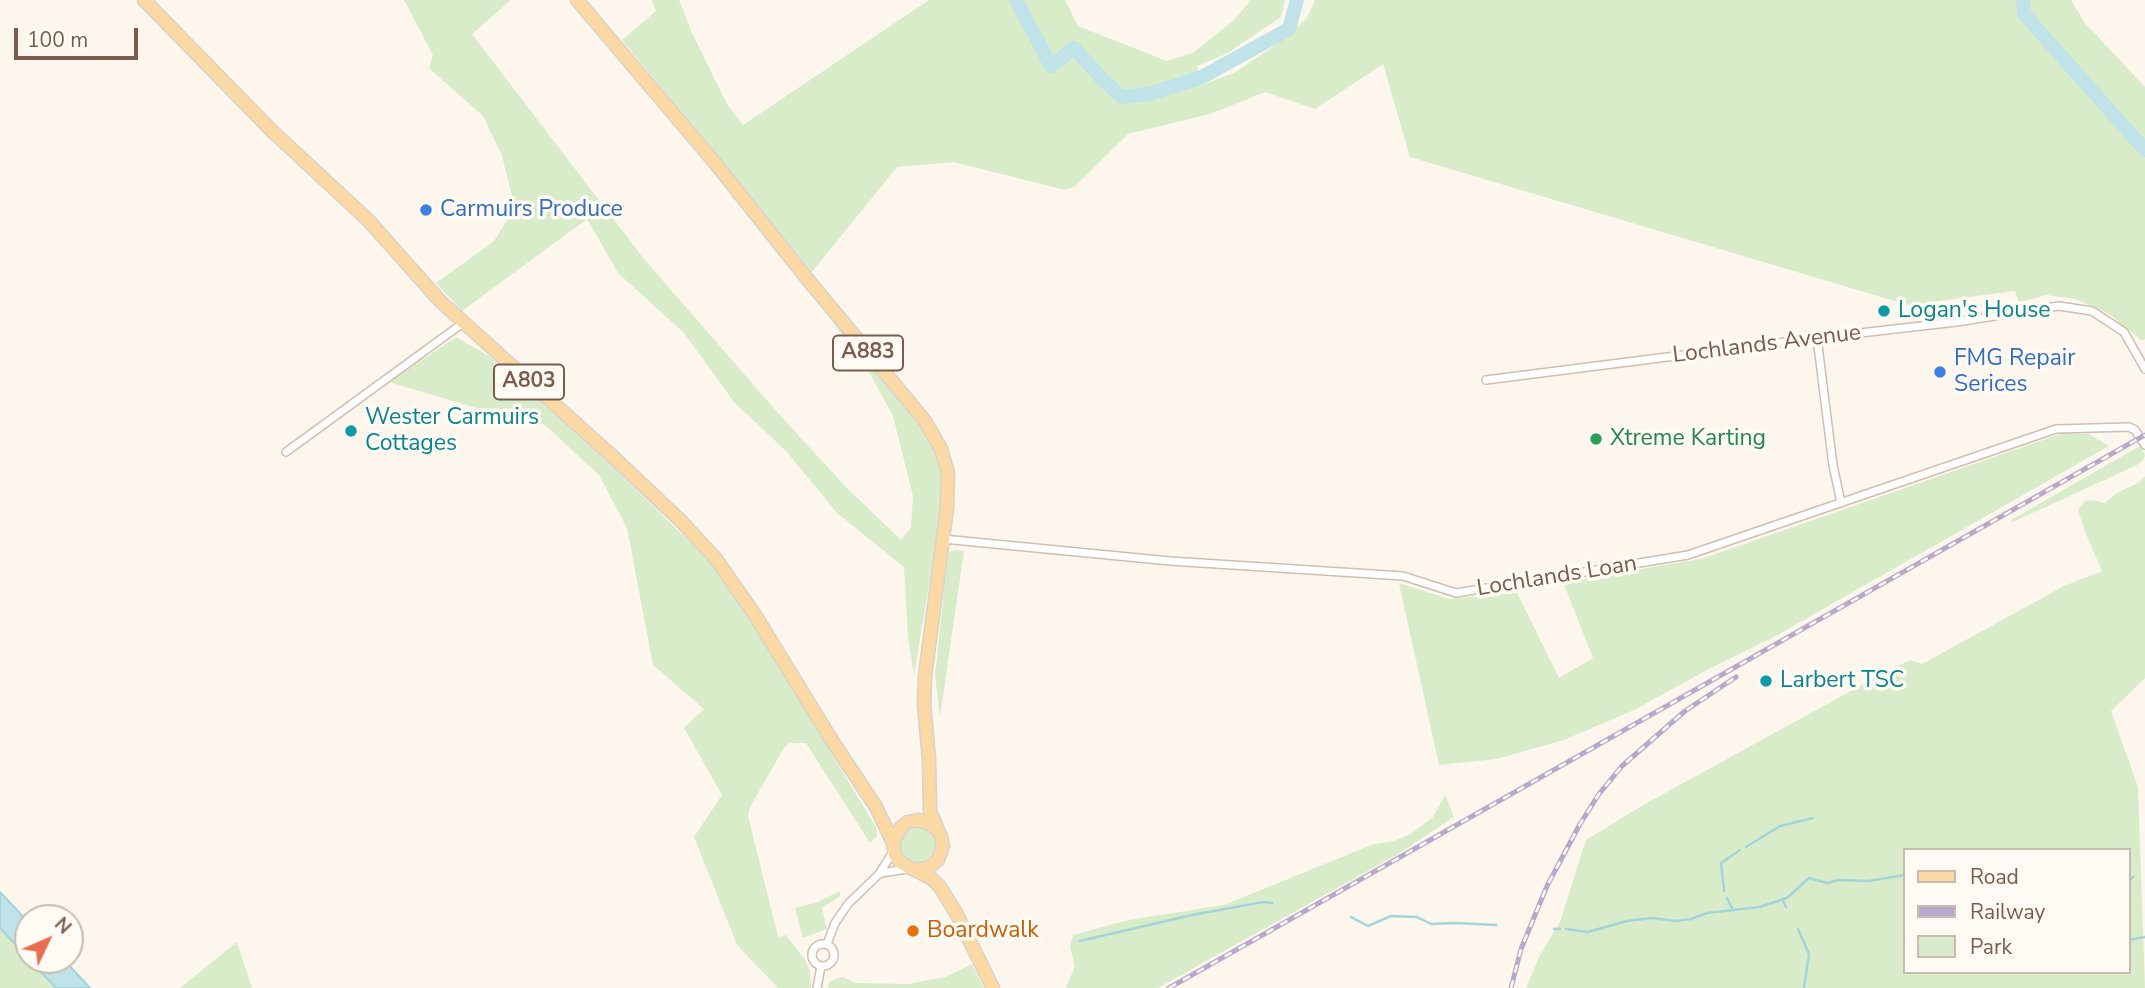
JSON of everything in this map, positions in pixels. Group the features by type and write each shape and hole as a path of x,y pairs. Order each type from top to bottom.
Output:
{"main road":[{"name":"A803","path":"144,0 271,130 368,220 418,278 463,323 611,455 716,559 755,615 831,739 871,798 893,847"},
{"name":"A883","path":"577,0 715,163 925,421 941,449 948,473 924,705 930,783"},
{"path":"930,783 924,803 910,822 898,831 893,847 900,862 931,878 943,892"},
{"path":"930,783 930,811 943,842 938,860 938,876 943,892 993,988"},
{"name":"A803","path":"871,798 885,811 910,822"},
{"path":"910,822 928,822 937,829"},
{"path":"913,870 928,868 938,860"}],"street":[{"name":"Lochlands Avenue","path":"1486,380 1956,322 2059,306 2092,312 2124,332 2145,369"},
{"path":"286,452 463,323"},
{"path":"1817,338 1833,465 1841,503"},
{"name":"Lochlands Loan","path":"943,539 1157,559 1403,576 1456,593 1688,555 2056,429 2129,427 2136,430 2145,444"},
{"path":"827,944 835,923 862,888 879,874 893,847"},
{"path":"879,874 895,870 913,870"},
{"path":"827,944 832,949 833,959 828,964 815,963 812,954 817,945 827,944"},
{"path":"817,988 821,965"}],"green space":[{"path":"404,0 511,0 472,34 644,259 778,413 844,485 901,540 911,527 913,496 893,416 869,372 819,303 921,426 940,466 943,487 914,675 908,637 904,567 837,513 787,452 734,402 684,333 618,273 587,219 462,311 436,283 494,241 515,208 502,156 483,116 429,68 433,55"},
{"path":"652,0 679,0 727,104 743,125 929,0 1065,0 1078,26 1167,61 1193,53 1234,20 1251,0 1285,0 1281,17 1226,54 1197,66 1202,85 1236,72 1281,41 1307,18 1315,0 2071,0 2085,23 2145,87 2145,339 2141,340 2109,314 2076,299 2047,295 2019,302 2015,291 1908,305 1410,157 1383,64 1315,109 1265,92 1210,114 1128,134 1074,187 1065,190 954,162 897,167 812,272 622,40 656,11"},
{"path":"456,337 489,356 589,444 717,568 738,598 877,829 877,836 870,843 806,743 790,743 784,748 750,807 748,816 778,937 786,935 805,960 810,970 811,988 778,988 737,945 694,837 722,795 684,728 704,709 653,665 627,528 599,475 544,424 490,412 389,382"},
{"path":"2063,433 2089,434 2109,446 1774,637 1634,710 1564,740 1496,759 1439,765 1399,583 1449,599 1517,593 1559,678 1593,658 1563,582 1701,559"},
{"path":"2140,446 2145,455 2137,465 2013,522 2011,520"},
{"path":"2145,476 2145,678 2111,711 2138,787 2145,988 1526,988 1540,955 1560,922 1586,840 1645,804 1882,674 1910,660 1922,664 2064,586 2102,571 2078,510 2085,501 2105,503 2117,493 2138,483"},
{"path":"964,551 940,717 935,675 947,563 949,552"},
{"path":"1445,795 1454,817 1398,854 1158,988 1066,988 1075,966 1070,947 1073,935 1129,920 1224,905 1374,844 1394,841 1412,833 1433,817"},
{"path":"917,827 930,832 935,845 930,858 917,863 904,858 899,845 904,832"},
{"path":"840,891 840,896 822,908 827,929 803,938 795,908 815,903"},
{"path":"0,927 14,942 14,974 44,974 57,988 0,988"},
{"path":"237,942 252,988 180,988"},
{"path":"972,964 984,988 828,988 829,983 843,977 856,983 908,984 945,977"}],"water":[{"path":"0,892 14,907 14,943 0,928"},
{"path":"43,974 77,974 90,988 56,988"}],"waterway":[{"path":"1016,0 1051,66 1074,48 1122,97 1149,94 1202,77 1289,29 1297,0"},
{"path":"2023,0 2024,14 2145,150"},
{"path":"1746,847 1780,826 1813,818"},
{"path":"1724,891 1721,863 1740,850"},
{"path":"1566,929 1588,932 1627,921 1652,918 1676,921 1707,913 1760,907 1787,898 1809,878 1827,883 1839,880 1868,881 1904,875"},
{"path":"1727,898 1733,910"},
{"path":"1782,899 1786,907"},
{"path":"1080,941 1192,915 1263,902 1272,903"},
{"path":"1351,917 1368,926 1391,916 1417,917 1431,924 1496,925"},
{"path":"1554,929 1560,929"},
{"path":"1798,929 1809,954 1804,988"},
{"path":"2131,940 2145,937"}],"railway":[{"path":"1169,988 2145,435"},
{"path":"1511,988 1521,949 1547,886 1599,794 1622,766 1685,711 1736,677"}],"place":[{"name":"Carmuirs Produce","path":"426,210"},
{"name":"Logan's House","path":"1884,311"},
{"name":"FMG Repair Serices","path":"1940,372"},
{"name":"Wester Carmuirs Cottages","path":"351,431"},
{"name":"Xtreme Karting","path":"1596,439"},
{"name":"Larbert TSC","path":"1766,681"},
{"name":"Boardwalk","path":"913,931"}]}
